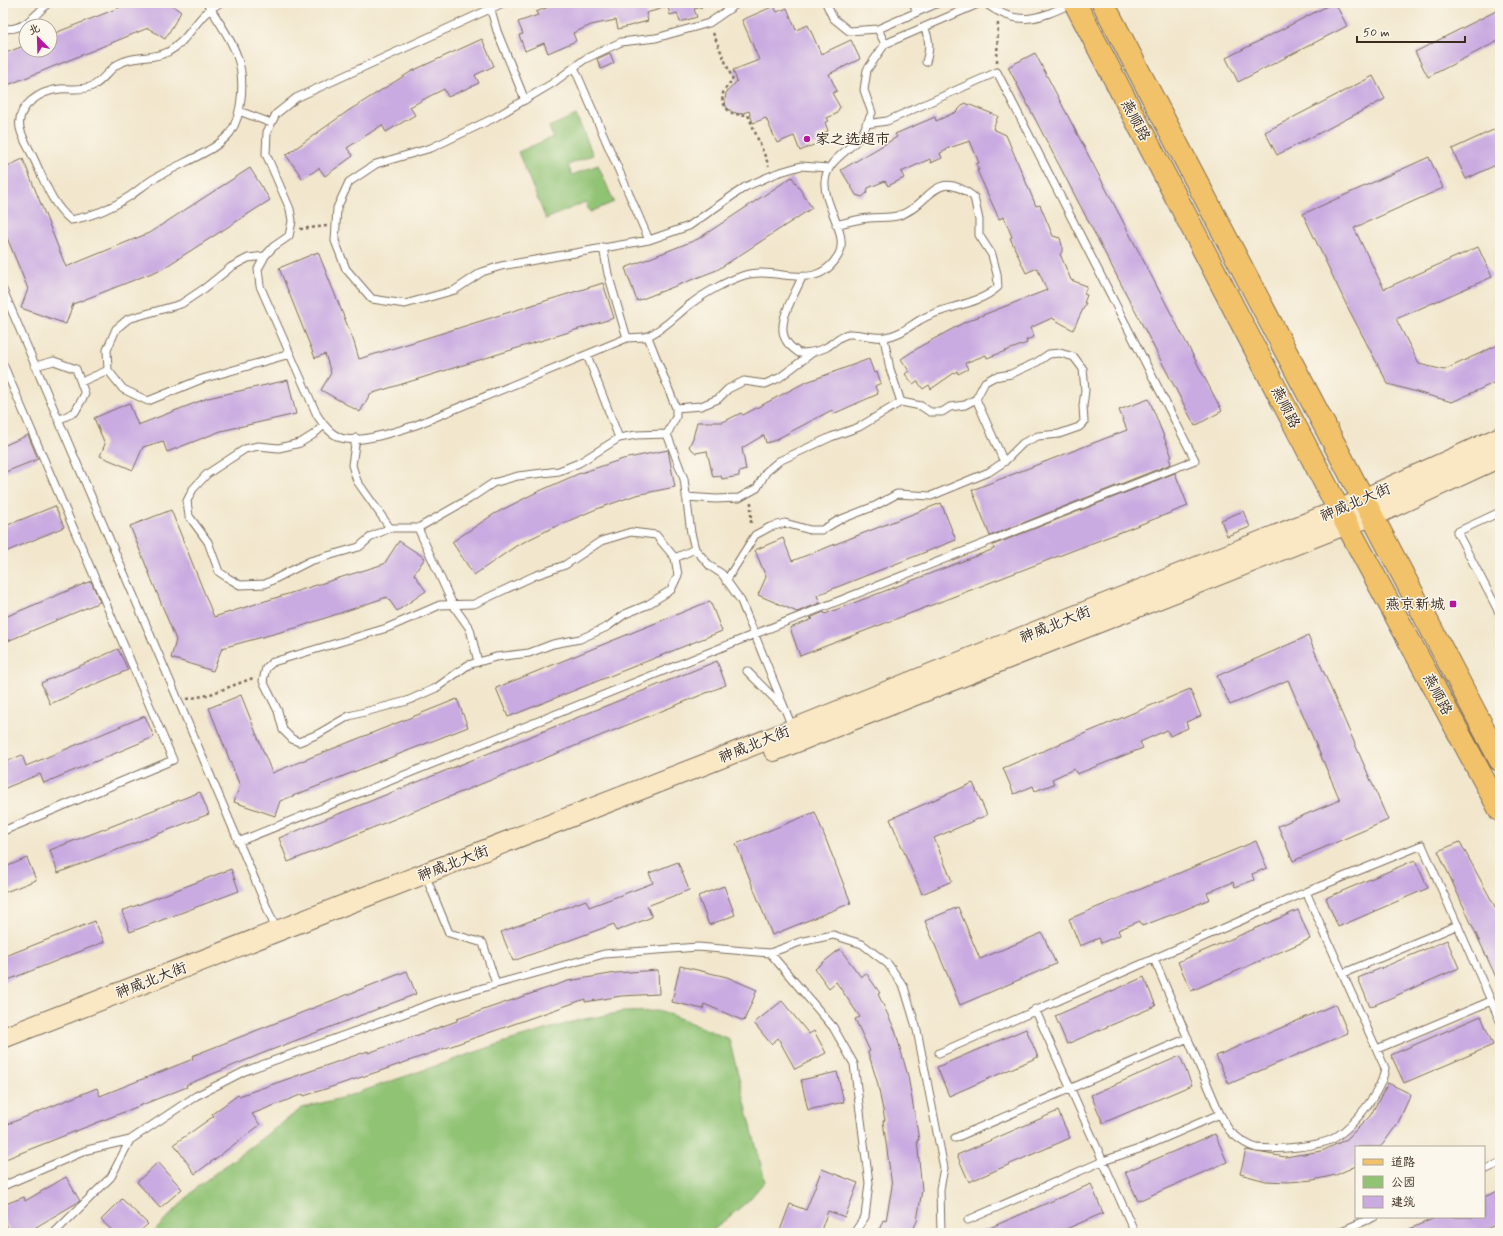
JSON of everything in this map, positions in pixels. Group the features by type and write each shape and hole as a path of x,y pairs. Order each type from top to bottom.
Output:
{"main road":[{"name":"燕顺路","path":"1074,3 1343,517 1500,810"},
{"name":"燕顺路","path":"1102,3 1366,509 1500,760"}],"street":[{"name":"神威北大街","path":"1366,509 1500,437"},
{"name":"神威北大街","path":"3,1038 793,729 1500,457"},
{"name":"神威北大街","path":"3,1052 429,884 721,772 1343,517"}],"lane":[{"path":"3,28 9,30 28,22 48,3"},
{"path":"209,5 237,55 243,80 239,111 230,133 209,150 150,180 129,197 107,210 90,217 71,220 62,213 53,200 20,129 20,114 32,100 43,93 61,89 77,91 93,86 118,64 134,58 151,57 167,52 186,38 209,5 220,3"},
{"path":"503,3 490,6 296,98 276,114 267,132 266,154 290,210 292,222 289,236 264,256 258,269 260,286 317,414 324,425 342,438 383,435 416,425 628,338 648,337 692,302 743,275 770,273 802,277 817,275 829,267 839,253 842,240 827,202 825,182 829,168 860,137 872,112 864,90 867,70 885,44 980,3"},
{"path":"738,3 709,23 656,38 621,42 585,59 553,83 494,118 431,148 376,164 349,182 337,208 335,241 346,269 372,299 405,304 455,290 482,272 501,266 648,240 690,226 745,187 773,175 801,166 829,168"},
{"path":"826,3 833,18 849,31 878,29 938,3"},
{"path":"913,3 917,12"},
{"path":"985,3 998,13 1017,20 1045,16 1074,3"},
{"path":"490,6 497,31 525,100"},
{"path":"924,27 929,38 930,51 926,62"},
{"path":"878,29 885,44"},
{"path":"574,67 648,240"},
{"path":"238,842 755,634 1195,460 997,72 887,121 866,124"},
{"path":"239,111 272,123"},
{"path":"676,408 701,406 718,399 728,390 744,381 765,384 779,378 812,353 826,347 836,339 848,334 884,338 901,333 920,319 942,310 988,296 998,287 997,274 992,255 982,242 979,235 979,220 974,197 958,186 935,188 921,204 907,213 895,217 867,218 836,225"},
{"path":"603,247 608,274 628,338"},
{"path":"264,256 248,258 231,267 205,288 181,304 128,320 116,329 107,350 108,370 123,389 148,401 202,379 290,354"},
{"path":"802,277 783,317 782,329 786,342 799,353 812,353"},
{"path":"3,290 276,931"},
{"path":"648,337 676,408 676,417 667,434 684,479 691,533 695,549 710,566 722,574 741,601 793,729"},
{"path":"884,338 890,369 901,402"},
{"path":"686,497 716,500 739,498 757,488 766,472 780,460 831,437 859,427 901,402 921,406 930,412 942,412 950,407 965,405 976,399 985,382 994,377 1011,374 1038,362 1049,354 1060,353 1074,357 1083,369 1085,390 1083,406 1084,422 1079,428 1059,434 1038,436 1023,443 1004,462 989,472 931,496 897,494 875,506 839,520 822,530 810,530 785,523 770,527 755,535 726,581"},
{"path":"587,355 619,438"},
{"path":"35,366 54,361 76,369 85,394 75,412 58,420"},
{"path":"3,364 173,760 3,831"},
{"path":"80,382 108,370"},
{"path":"976,399 1004,462"},
{"path":"324,425 313,435 300,443 279,448 258,446 245,449 207,474 193,489 187,501 189,516 208,542 219,572 240,585 266,584 310,561 359,547 372,536 390,528 418,528 493,483 518,476 560,471 579,463 619,438 636,435 667,434"},
{"path":"356,438 352,464 357,481 390,528"},
{"path":"1500,512 1456,532 1500,612"},
{"path":"418,528 453,605 470,629 478,662"},
{"path":"631,532 656,535 675,558 678,575 671,590 647,605 625,614 607,627 580,639 553,644 529,653 496,657 468,665 436,688 407,701 349,716 318,734 299,742 292,739 283,730 278,711 263,681 266,668 273,662 387,628 440,605 453,605 474,604 534,576 565,565 601,541 631,532"},
{"path":"675,558 695,549"},
{"path":"747,671 786,710"},
{"path":"939,1053 1306,892 1422,845 1500,1021"},
{"path":"429,884 449,933 483,943 496,984"},
{"path":"1154,959 1220,1114 1232,1133 1256,1148 1277,1148 1321,1143 1335,1137 1350,1124 1371,1101 1384,1079 1384,1068 1344,973 1306,892"},
{"path":"1400,949 1458,925"},
{"path":"1344,973 1458,925"},
{"path":"3,1186 87,1150 130,1140 196,1096 246,1071 439,1001 604,954 698,947 770,953 800,942 834,935 862,944 888,964 904,987 917,1030 944,1168 940,1190 941,1233"},
{"path":"770,953 833,1027 854,1064 869,1183 865,1217 854,1233"},
{"path":"1377,1049 1491,1001"},
{"path":"1035,1010 1135,1233"},
{"path":"955,1138 1070,1087 1188,1038"},
{"path":"968,1220 1103,1161 1139,1149 1220,1114"},
{"path":"54,1233 111,1177 130,1140"},
{"path":"1485,1170 1500,1163"},
{"path":"1337,1233 1372,1218"}],"path":[{"path":"997,72 998,13"},
{"path":"709,23 733,80 727,86 722,96 724,107 732,114 748,115 773,175"},
{"path":"290,231 336,224"},
{"path":"750,492 752,526 755,535"},
{"path":"178,700 208,695 254,678 263,681"}],"green space":[{"path":"576,115 593,155 568,165 572,175 598,165 614,202 590,212 585,202 546,219 518,152 553,137 549,127"},
{"path":"662,1011 729,1039 765,1181 748,1201 710,1233 153,1233 197,1187 302,1108 345,1097 505,1042 579,1020 623,1012"}],"building":[{"path":"131,3 169,3 181,12 165,39 148,28 3,87 3,54 18,48 18,58 58,58 58,32"},
{"path":"558,3 701,3 702,7 694,9 697,17 680,22 677,13 670,15 668,7 646,13 648,21 618,29 616,20 591,25 573,33 576,41 548,53 544,43 525,51 519,35 523,34 518,22 538,15 536,12"},
{"path":"1335,3 1347,26 1238,82 1226,58"},
{"path":"774,6 777,12 787,8 796,30 808,25 821,54 851,40 860,59 829,74 837,91 832,93 840,107 836,114 827,118 829,121 825,122 828,131 816,137 818,143 800,151 794,136 777,143 766,118 753,123 749,111 740,114 732,112 726,107 726,93 737,81 733,70 759,60 742,20"},
{"path":"1500,9 1500,40 1428,77 1415,52"},
{"path":"482,39 494,66 475,75 479,83 448,97 444,89 410,107 415,115 386,132 382,125 347,148 353,156 325,176 319,168 303,179 286,155 348,111 412,71"},
{"path":"610,53 614,63 601,69 597,59"},
{"path":"1035,53 1222,411 1195,426 1008,67"},
{"path":"1373,76 1385,99 1277,155 1265,132"},
{"path":"965,103 998,116 993,129 1006,135 1036,206 1040,205 1053,236 1060,238 1062,252 1060,254 1071,280 1087,286 1084,294 1087,295 1084,303 1086,303 1073,330 1052,318 1030,328 1034,337 1026,340 1027,343 987,358 986,355 965,363 968,369 958,374 957,371 931,389 929,385 923,389 917,381 913,384 905,374 909,371 901,359 921,346 965,322 1047,290 1037,268 1026,273 1010,238 1012,237 1004,217 999,219 977,170 979,170 976,164 979,163 970,141 946,149 947,150 940,153 942,158 931,163 930,159 901,172 904,178 888,186 885,181 868,188 867,193 862,197 856,195 841,170 897,137 895,134 935,117 936,121 956,112"},
{"path":"1500,127 1500,163 1466,179 1452,149"},
{"path":"1429,157 1443,188 1354,228 1384,289 1478,247 1492,277 1396,319 1419,364 1444,370 1500,344 1500,380 1452,402 1388,384 1347,306 1303,214"},
{"path":"23,159 66,267 149,233 250,168 270,200 162,269 73,304 66,324 21,308 28,289 3,228 3,168"},
{"path":"792,177 812,208 717,270 637,301 625,268 698,239"},
{"path":"318,252 354,342 359,359 603,283 614,318 370,394 360,412 321,390 331,373 325,354 315,358 279,268"},
{"path":"869,359 874,373 877,372 881,383 875,386 878,394 833,414 832,410 773,441 766,443 764,435 742,448 746,470 739,472 739,476 722,479 721,476 713,477 707,451 696,453 689,447 697,422 723,422 741,413 743,415 804,383"},
{"path":"288,380 296,414 221,431 167,452 163,441 143,447 133,470 100,456 105,444 94,418 129,403 138,425 208,398"},
{"path":"1149,399 1172,457 1169,458 1171,464 990,536 972,490 1127,430 1119,410"},
{"path":"28,435 38,459 3,473 3,446"},
{"path":"668,450 675,487 636,495 594,510 552,528 516,546 474,575 452,542 494,514 535,493 578,474 623,459"},
{"path":"1175,473 1188,506 800,656 790,628 813,619 810,618 824,612 825,614 994,549 993,545"},
{"path":"941,503 956,540 817,595 820,603 797,612 758,595 766,577 755,550 783,538 792,561"},
{"path":"55,506 64,527 3,553 3,527"},
{"path":"171,510 214,617 384,564 399,541 425,558 414,574 426,591 397,611 387,597 299,627 222,648 213,671 171,658 176,640 130,526"},
{"path":"1243,511 1250,527 1227,536 1221,520"},
{"path":"91,581 100,602 3,643 3,618"},
{"path":"710,601 722,631 508,717 496,688"},
{"path":"1308,636 1388,820 1293,861 1278,826 1340,800 1288,680 1230,705 1217,676"},
{"path":"118,649 128,670 50,704 41,683"},
{"path":"717,661 726,685 288,862 279,838"},
{"path":"1190,689 1201,716 1186,722 1188,728 1170,736 1167,730 1140,742 1143,748 1077,774 1074,769 1052,779 1054,784 1035,791 1033,786 1014,794 1003,768"},
{"path":"241,695 272,773 457,699 468,727 280,801 275,816 234,802 240,786 209,708"},
{"path":"145,716 154,737 44,783 40,774 3,789 3,763 22,755 26,766"},
{"path":"973,783 987,815 934,838 952,881 922,894 890,819"},
{"path":"200,792 209,814 58,873 50,850"},
{"path":"815,812 851,903 772,935 736,844"},
{"path":"1256,841 1267,868 1252,874 1254,880 1235,887 1233,882 1207,893 1210,899 1184,910 1142,926 1140,921 1118,930 1120,935 1101,943 1099,938 1080,946 1069,919"},
{"path":"1460,842 1500,916 1500,986 1438,851"},
{"path":"27,858 36,880 3,893 3,868"},
{"path":"1415,860 1428,888 1338,927 1326,898"},
{"path":"678,862 689,890 647,906 652,917 616,931 614,924 513,961 501,932 586,900 589,907 653,883 649,873"},
{"path":"231,869 239,891 130,932 122,911"},
{"path":"724,886 735,915 709,925 698,896"},
{"path":"958,907 980,959 1042,933 1056,964 960,1005 925,921"},
{"path":"1298,910 1310,939 1191,991 1178,962"},
{"path":"95,921 104,942 3,982 3,957"},
{"path":"1447,940 1459,968 1370,1007 1358,978"},
{"path":"840,949 861,977 866,973 880,993 878,994 895,1030 908,1076 919,1140 917,1140 922,1190 917,1221 912,1232 913,1233 878,1233 883,1220 886,1221 892,1186 883,1121 885,1120 877,1081 868,1052 870,1051 855,1019 860,1017 836,982 829,988 815,969"},
{"path":"680,966 727,977 757,990 744,1021 704,1004 703,1009 672,1002"},
{"path":"658,970 659,994 621,996 585,1002 585,999 383,1070 304,1096 303,1094 252,1114 260,1125 195,1174 174,1144 214,1116 212,1114 238,1095 239,1096 368,1051 368,1053 457,1021 457,1019 568,981 616,973"},
{"path":"407,971 416,994 261,1054 186,1085 187,1087 3,1160 3,1126 97,1088 100,1096 193,1059 192,1056"},
{"path":"1144,977 1156,1006 1067,1044 1055,1016"},
{"path":"782,1001 809,1034 814,1031 826,1053 795,1069 778,1038 771,1044 754,1023"},
{"path":"1336,1004 1348,1033 1229,1084 1216,1056"},
{"path":"1481,1016 1493,1045 1404,1083 1391,1055"},
{"path":"1026,1029 1038,1057 949,1096 937,1067"},
{"path":"1180,1056 1192,1085 1103,1123 1091,1095"},
{"path":"837,1072 844,1102 808,1110 801,1080"},
{"path":"1388,1083 1411,1094 1398,1123 1381,1146 1355,1146 1355,1166 1336,1175 1313,1180 1289,1182 1266,1181 1240,1174 1246,1150 1285,1157 1322,1151 1347,1139 1370,1116"},
{"path":"1058,1111 1070,1138 969,1182 957,1155"},
{"path":"1215,1134 1227,1162 1138,1201 1125,1172"},
{"path":"158,1162 182,1189 160,1208 137,1182"},
{"path":"822,1169 858,1183 845,1217 828,1211 820,1233 779,1233 790,1204 806,1210"},
{"path":"66,1177 80,1201 36,1227 38,1230 31,1233 10,1233 3,1217 3,1205 24,1197 25,1201"},
{"path":"1091,1184 1103,1213 1057,1233 978,1233"},
{"path":"1500,1190 1500,1223 1477,1233 1400,1233 1435,1218 1485,1218 1485,1197"},
{"path":"122,1199 148,1224 138,1233 115,1233 101,1220"}],"place":[{"name":"家之选超市","path":"807,139"},
{"name":"燕京新城","path":"1453,604"}]}
